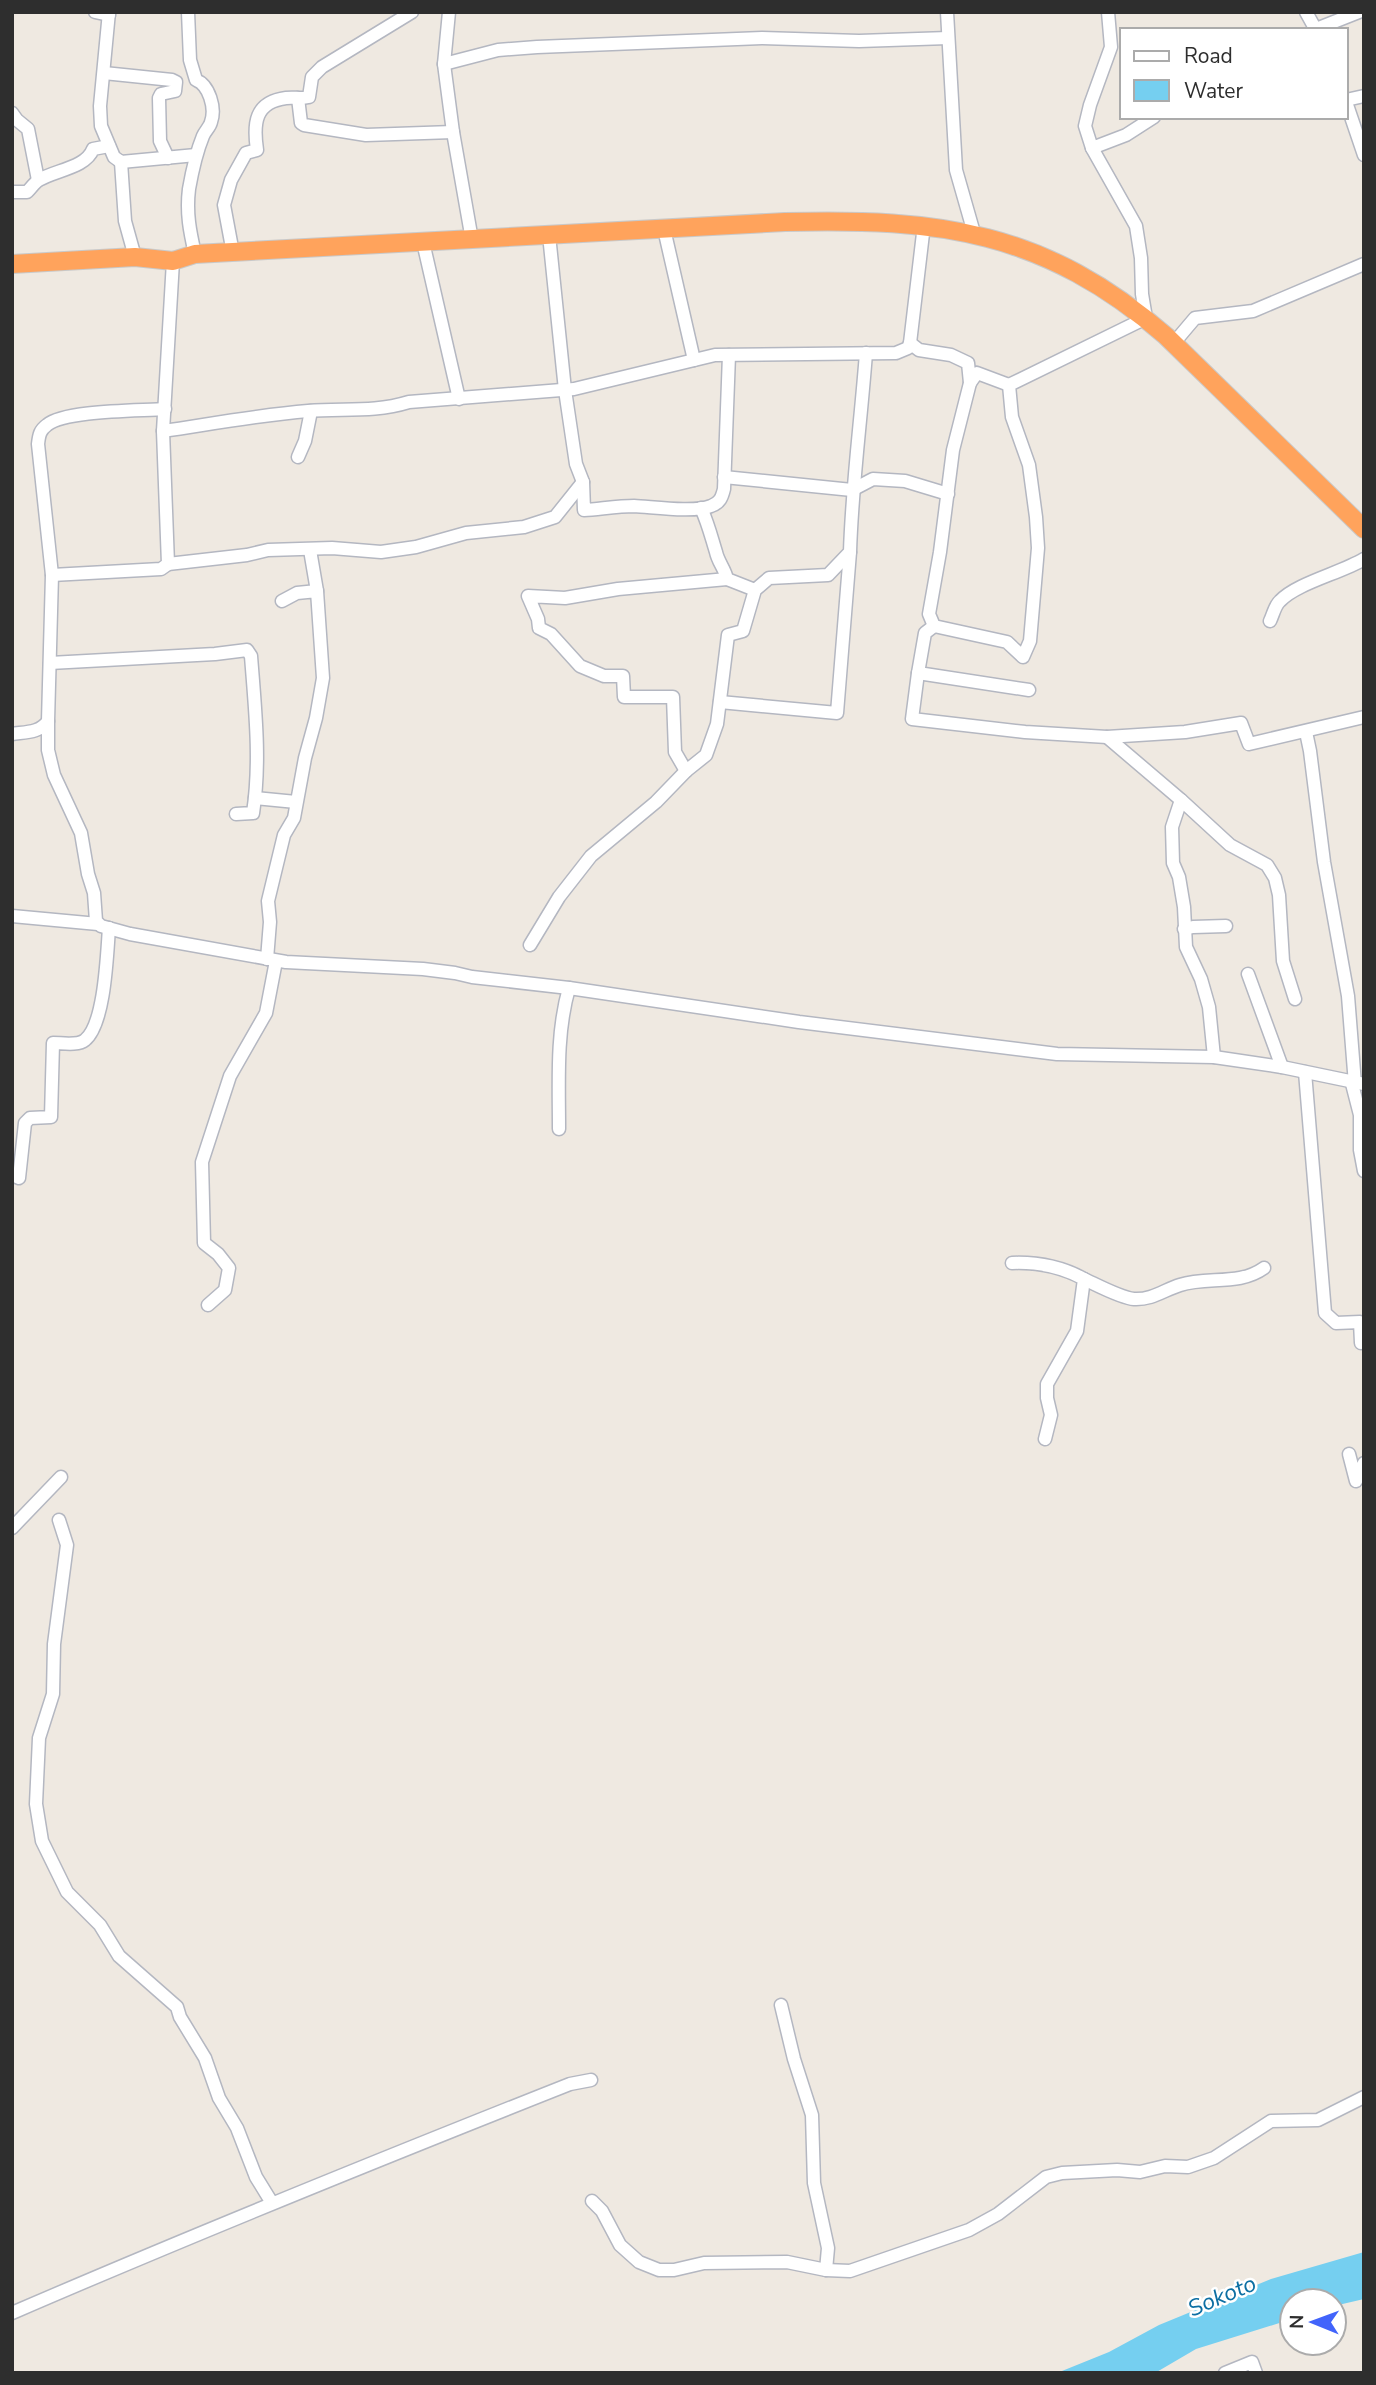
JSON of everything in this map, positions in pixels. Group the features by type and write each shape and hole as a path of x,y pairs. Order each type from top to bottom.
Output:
{"highway":[{"path":"12,264 135,257 173,261 195,254 830,221 878,221 974,233 1021,247 1056,262 1131,306 1364,529"}],"street":[{"path":"95,12 109,14 100,106 101,126 114,157 121,162 196,155"},
{"path":"188,12 190,60 196,80 204,83 209,92 212,121 196,155 189,188 187,220 195,254"},
{"path":"233,253 224,205 231,180 246,153 257,150 256,130 262,107 288,97 309,97 312,77 322,67 412,12"},
{"path":"449,12 444,64 472,240"},
{"path":"947,12 956,170 974,233"},
{"path":"970,383 977,373 1009,385 1146,318 1136,226 1092,148 1085,126 1111,47 1108,12"},
{"path":"1306,12 1315,28"},
{"path":"1319,28 1359,12"},
{"path":"444,64 498,50 537,47 762,38 859,41 948,38"},
{"path":"104,73 176,82 175,91 161,93 159,98 160,141 167,158"},
{"path":"298,98 301,123 304,125 366,135 453,132"},
{"path":"1348,107 1363,153"},
{"path":"12,113 28,129 38,180"},
{"path":"1092,148 1126,135 1151,119"},
{"path":"12,192 27,192 38,180 61,172 91,156 93,149 109,146"},
{"path":"121,162 125,221 135,257"},
{"path":"163,432 274,414 385,409 409,402 565,390 715,355 896,353 908,348 910,343 923,225"},
{"path":"664,229 694,360"},
{"path":"549,235 565,390 576,464 583,482 584,510 634,506 650,509 708,508 721,499 729,355"},
{"path":"423,242 459,399"},
{"path":"168,564 163,432 173,261"},
{"path":"1173,344 1195,318 1253,311 1364,264"},
{"path":"910,343 919,350 951,355 968,363 970,383 967,404 953,450 929,614 934,626"},
{"path":"720,702 837,713 850,552 852,489 866,353"},
{"path":"934,626 1007,642 1023,657 1030,641 1038,548 1036,517 1029,466 1012,417 1009,385"},
{"path":"12,1175 19,1178 25,1124 30,1118 51,1117 53,1043 79,1043 87,1039 96,1023 103,991 103,926 95,914 94,893 81,834 54,775 48,750 52,575 39,433 55,420 87,414 165,409"},
{"path":"298,457 305,441 311,411"},
{"path":"724,477 852,489 873,479 905,481 948,494"},
{"path":"52,575 161,569 168,564 268,550 332,548 381,552 416,547 466,533 524,527 555,517 583,482"},
{"path":"701,508 710,527 716,556 726,570 727,579"},
{"path":"208,1305 225,1290 229,1268 218,1254 204,1243 202,1162 230,1076 266,1013 272,960 268,901 284,835 294,818 323,678 317,591 310,550"},
{"path":"530,945 559,897 591,856 656,802 685,771 706,755 715,731 728,635 743,631 755,590 769,578 828,575 850,552"},
{"path":"1270,621 1279,601 1306,585 1352,567 1364,559"},
{"path":"685,771 675,752 673,696 624,697 623,676 604,676 580,666 551,634 539,628 528,596 565,598 618,589 727,579 755,590"},
{"path":"282,601 297,593 317,591"},
{"path":"934,626 925,633 912,719 1025,732 1107,737 1185,732 1241,723 1249,744 1364,717"},
{"path":"50,663 247,650 251,656 255,706 256,798 253,813 236,814"},
{"path":"918,673 1029,690"},
{"path":"12,734 37,730 44,727 48,721"},
{"path":"1306,732 1324,862 1348,996 1364,1171"},
{"path":"1107,737 1230,845 1267,865 1279,895 1283,961 1296,999"},
{"path":"256,798 296,802"},
{"path":"1181,800 1172,827 1173,863 1179,877 1184,907 1186,947 1202,979 1209,1007 1214,1057"},
{"path":"12,916 103,926 130,934 272,960 423,970 569,988 799,1023 1057,1054 1214,1057 1282,1067 1357,1083"},
{"path":"1184,929 1226,926"},
{"path":"1248,974 1282,1067"},
{"path":"559,1129 562,1011 569,988"},
{"path":"1305,1072 1325,1313 1336,1323 1360,1321 1362,1343"},
{"path":"1012,1264 1049,1266 1069,1271 1132,1299 1159,1295 1183,1283 1252,1277 1264,1268"},
{"path":"1045,1439 1051,1415 1047,1384 1077,1331 1084,1279"},
{"path":"1349,1454 1356,1481 1364,1463"},
{"path":"12,1528 61,1476"},
{"path":"59,1520 67,1545 54,1644 53,1694 39,1738 36,1804 42,1841 66,1892 100,1925 119,1956 177,2007 180,2017 205,2058 219,2098 237,2128 256,2177 272,2203"},
{"path":"781,2005 794,2059 812,2115 814,2182 828,2248 826,2270"},
{"path":"12,2313 272,2203 570,2084 591,2080"},
{"path":"592,2201 602,2211 620,2245 639,2262 659,2270 674,2270 704,2263 787,2262 826,2270 855,2270 969,2230 998,2214 1046,2177 1062,2173 1117,2170 1140,2172 1166,2166 1188,2167 1214,2158 1271,2121 1318,2120 1364,2097"},
{"path":"1225,2373 1252,2362 1256,2373"}],"water":[{"path":"1364,2252 1364,2299 1348,2303 1348,2287 1278,2287 1278,2323 1196,2349 1155,2373 1057,2373 1109,2352 1159,2325 1271,2279"}],"water label":[{"name":"Sokoto","path":"1222,2296"}]}
